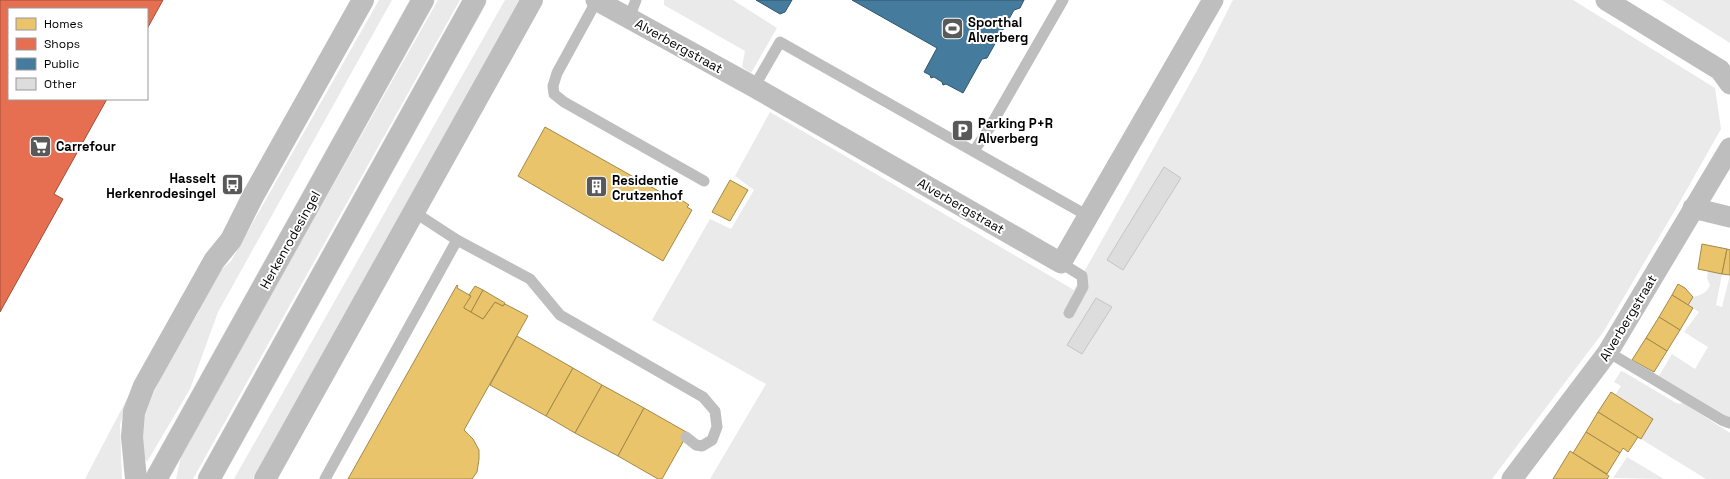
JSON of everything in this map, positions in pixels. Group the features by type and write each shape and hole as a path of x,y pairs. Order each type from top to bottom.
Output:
{"highway":[{"name":"Herkenrodesingel","path":"156,479 423,0"},
{"path":"209,479 475,0"}],"street":[{"path":"136,479 132,437 134,412 142,392 214,262 231,240 253,196 363,0"},
{"path":"265,479 532,0"},
{"name":"Alverbergstraat","path":"596,0 633,9 754,87 1061,263"},
{"path":"1061,263 1212,0"},
{"path":"1606,0 1720,70 1730,84"},
{"name":"Alverbergstraat","path":"1512,479 1608,352 1730,148"},
{"path":"1693,208 1730,217"}],"lane":[{"path":"596,0 556,73 553,86 554,94 564,102 704,181"},
{"path":"974,151 990,127 1063,0"},
{"path":"754,87 780,42 1088,216"},
{"path":"414,212 457,240 530,279 560,316 703,397 715,411 717,427 712,440 702,446 696,446 686,437"},
{"path":"325,479 457,240"},
{"path":"1061,263 1082,276 1083,287 1069,312"},
{"path":"1608,352 1722,420 1730,423"}],"shaded area":[{"path":"379,0 392,0 218,312 190,389 147,462 140,450 142,420 163,371 198,313 213,277 231,261"},
{"path":"438,0 460,0 193,479 176,479 182,452"},
{"path":"505,0 520,0 253,479 234,479"},
{"path":"664,0 733,0 777,28 751,73 742,67 745,51 664,5"},
{"path":"1233,0 1573,0 1715,88 1721,129 1678,205 1604,331 1492,479 710,479 766,384 652,320 710,219 731,229 754,190 735,176 770,112 1074,290 1198,69"},
{"path":"1662,0 1730,0 1730,43"},
{"path":"1708,271 1722,274 1716,305 1722,307 1730,275 1730,418 1659,376 1672,354 1695,369 1708,347 1684,332 1699,312 1688,305 1693,297 1703,293 1710,285 1707,278"},
{"path":"1621,371 1676,403 1680,404 1682,402 1730,433 1730,479 1706,479 1641,439 1615,395 1621,386 1614,382"},
{"path":"128,397 120,425 122,479 85,479"},
{"path":"1627,457 1664,479 1613,478"}],"building: Homes":[{"name":"Residentie Crutzenhof","path":"545,127 678,202 680,199 689,205 687,207 692,210 663,261 518,176"},
{"path":"730,180 748,190 730,221 712,212"},
{"path":"1702,244 1727,249 1722,274 1698,269"},
{"path":"1727,249 1730,250 1730,275 1722,274"},
{"path":"1678,284 1685,288 1693,297 1688,305 1672,295"},
{"path":"457,285 457,288 471,296 464,308 483,319 495,302 503,306 505,304 528,316 464,430 473,439 479,450 477,472 472,479 348,479"},
{"path":"475,286 483,290 471,312 464,307"},
{"path":"483,290 505,303 503,306 495,302 483,319 471,312"},
{"path":"1672,295 1693,308 1680,330 1659,317"},
{"path":"1659,317 1680,330 1667,351 1646,338"},
{"path":"517,336 573,368 546,416 490,385"},
{"path":"1646,338 1667,351 1654,372 1632,360"},
{"path":"573,368 602,385 575,433 546,416"},
{"path":"602,385 644,408 618,456 575,433"},
{"path":"1611,392 1653,419 1641,439 1598,412"},
{"path":"644,408 688,433 662,479 658,479 618,456"},
{"path":"1598,412 1638,437 1628,452 1623,448 1620,453 1586,432"},
{"path":"1586,432 1620,453 1607,474 1573,453"},
{"path":"1570,451 1609,476 1607,479 1553,479"}],"building: Shops":[{"name":"Carrefour","path":"0,0 163,0 148,27 148,8 8,8 8,100 106,100 54,194 63,199 0,312"}],"building: Public":[{"path":"756,0 792,0 785,12 780,14"},
{"name":"Sporthal Alverberg","path":"852,0 1024,0 1020,8 1014,10 987,58 982,59 963,93 946,84 943,85 942,82 934,77 931,78 930,75 924,72 937,48"}],"building: Other":[{"path":"1164,167 1181,178 1123,270 1107,260"},
{"path":"1096,298 1112,307 1082,354 1067,345"}],"place":[{"name":"Sporthal Alverberg","path":"953,29"},
{"name":"Parking P+R Alverberg","path":"962,130"},
{"name":"Carrefour","path":"40,146"},
{"name":"Hasselt Herkenrodesingel","path":"232,185"},
{"name":"Residentie Crutzenhof","path":"596,187"}]}
